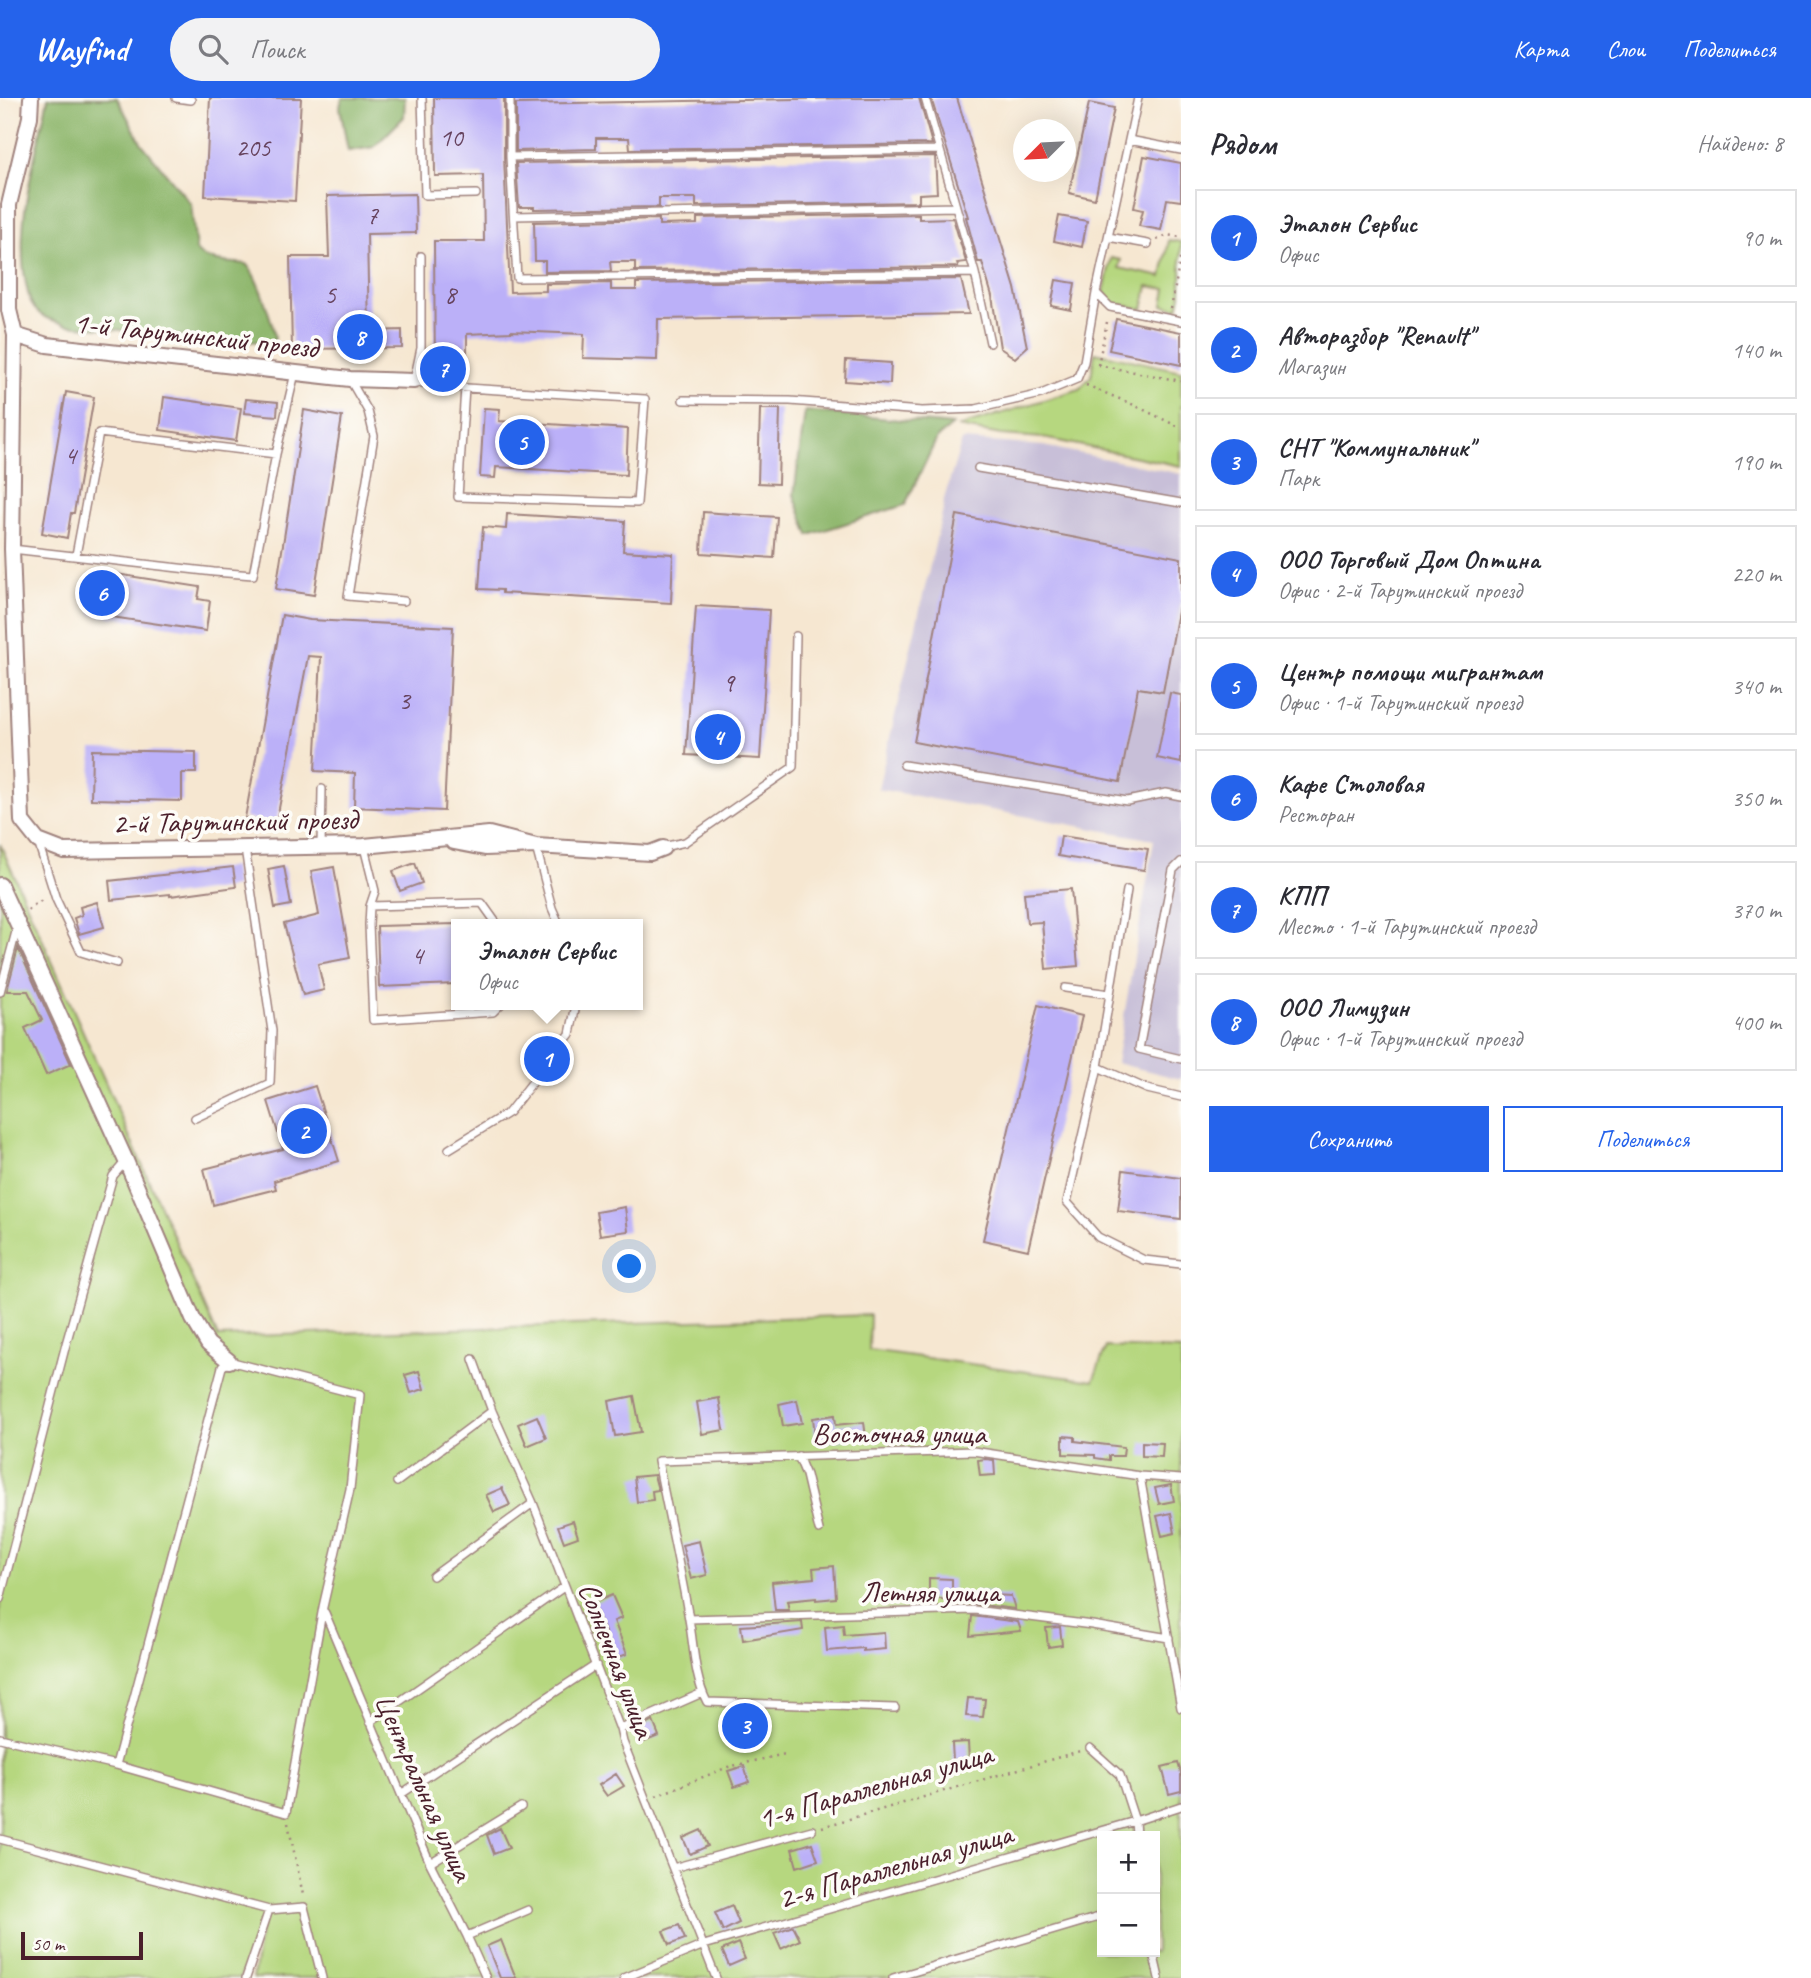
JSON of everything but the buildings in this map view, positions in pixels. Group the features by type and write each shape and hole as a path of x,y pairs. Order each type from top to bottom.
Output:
{"street":[{"path":"31,98 30,117 9,205 9,310 15,335 12,549 22,821 38,841"},
{"name":"1-й Тарутинский проезд","path":"15,335 47,345 350,379 414,381"},
{"name":"2-й Тарутинский проезд","path":"38,841 64,851 364,846 489,834 536,846 650,853 663,848"},
{"path":"0,885 126,1161 193,1319 208,1344 229,1361"}],"lane":[{"path":"176,98 191,100"},
{"path":"422,98 425,195 476,194"},
{"path":"510,98 510,157 517,278 975,273"},
{"path":"925,98 975,273 990,343"},
{"path":"683,400 790,401 922,411 976,409 1041,394 1077,379 1084,362 1138,98"},
{"path":"1129,140 1181,150"},
{"path":"510,157 939,150"},
{"path":"514,216 956,207"},
{"path":"1108,237 1148,244"},
{"path":"421,256 421,348 414,381 435,386 645,399 637,503 457,496 465,388"},
{"path":"1096,293 1110,307 1181,321"},
{"path":"12,549 253,575 295,372"},
{"path":"350,379 368,411 374,436 348,596 404,601"},
{"path":"76,555 99,433 276,454"},
{"path":"978,468 1181,503"},
{"path":"663,848 685,842 793,767 796,636"},
{"path":"904,765 1127,801 1166,793 1181,796"},
{"path":"321,847 322,789"},
{"path":"38,841 55,899 81,952 117,963"},
{"path":"364,846 375,891 370,906 369,925 373,1020 495,1010"},
{"path":"536,846 557,919"},
{"path":"195,1118 270,1083 272,1031 244,848"},
{"path":"1181,862 1173,870 1139,1049 1181,1059"},
{"path":"1127,890 1098,1067 1067,1202 1098,1237 1144,1260 1181,1264"},
{"path":"370,906 482,903 493,919"},
{"path":"0,992 19,924"},
{"path":"1065,988 1110,994"},
{"path":"449,1149 509,1112 570,1034 575,1010"},
{"path":"1098,1067 1147,1089 1181,1097"},
{"path":"0,1599 113,1176 126,1161"},
{"name":"Солнечная улица","path":"473,1359 492,1411 533,1503 716,1978"},
{"path":"0,1738 116,1765 286,1813 323,1607 350,1489 360,1395 229,1361 222,1367 116,1765"},
{"path":"397,1482 492,1411"},
{"name":"Восточная улица","path":"689,1619 658,1461 973,1451 1140,1476 1181,1479"},
{"path":"798,1457 806,1475 819,1530"},
{"path":"1140,1476 1181,1708"},
{"path":"433,1576 533,1503"},
{"path":"370,1722 565,1587"},
{"name":"Летняя улица","path":"689,1619 974,1610 1169,1637"},
{"name":"Центральная улица","path":"325,1613 430,1863 486,1978"},
{"path":"689,1619 702,1693 707,1702 895,1708"},
{"path":"401,1794 596,1665"},
{"path":"620,1729 702,1693"},
{"path":"1090,1748 1120,1775 1136,1831"},
{"name":"2-я Параллельная улица","path":"624,1978 704,1945 1181,1806"},
{"path":"430,1863 521,1807"},
{"name":"1-я Параллельная улица","path":"673,1868 812,1830"},
{"path":"0,1839 269,1910 304,1907 322,1978"},
{"path":"246,1978 269,1910"},
{"path":"467,1936 528,1910"},
{"path":"893,1978 1097,1917"},
{"path":"1154,1957 1159,1978"}],"path":[{"path":"1148,244 1167,235 1181,237"},
{"path":"1169,319 1181,254"},
{"path":"1098,365 1110,307"},
{"path":"1084,362 1181,381"},
{"path":"1077,379 1090,388 1134,405 1181,428"},
{"name":"1-я Параллельная улица","path":"812,1830 1090,1748"},
{"path":"646,1800 728,1767 785,1754"},
{"path":"286,1813 304,1907"}],"shaded area":[{"path":"962,440 1043,446 1181,474 1181,1079 1116,1063 1154,840 878,789 944,499"}],"green space":[{"path":"48,98 117,98 142,144 191,204 196,250 206,258 246,264 250,269 264,299 275,339 245,342 68,325 46,317 35,309 26,284 23,238 28,191"},
{"path":"342,98 405,98 404,117 374,147 348,151 340,107"},
{"path":"1169,240 1181,242 1181,295 1178,308 1163,305 1166,289 1148,286 1143,309 1114,303 1104,292 1111,258 1121,260 1119,268 1162,277"},
{"path":"1095,352 1181,371 1181,466 1044,438 1001,435 958,427 1079,389 1091,377"},
{"path":"805,411 953,425 937,438 905,505 809,535 794,495"},
{"path":"0,844 218,1337 870,1315 869,1350 1093,1381 1106,1347 1181,1350 1181,1978 253,1978 263,1918 240,1978 0,1978"}],"place":[{"name":"ООО Лимузин","path":"360,337"},
{"name":"КПП","path":"443,369"},
{"name":"Центр помощи мигрантам","path":"522,442"},
{"name":"Кафе Столовая","path":"102,593"},
{"name":"ООО Торговый Дом Оптина","path":"718,737"},
{"name":"Эталон Сервис","path":"547,1059"},
{"name":"Авторазбор \"Renault\"","path":"304,1131"},
{"name":"СНТ \"Коммунальник\"","path":"745,1726"}]}
